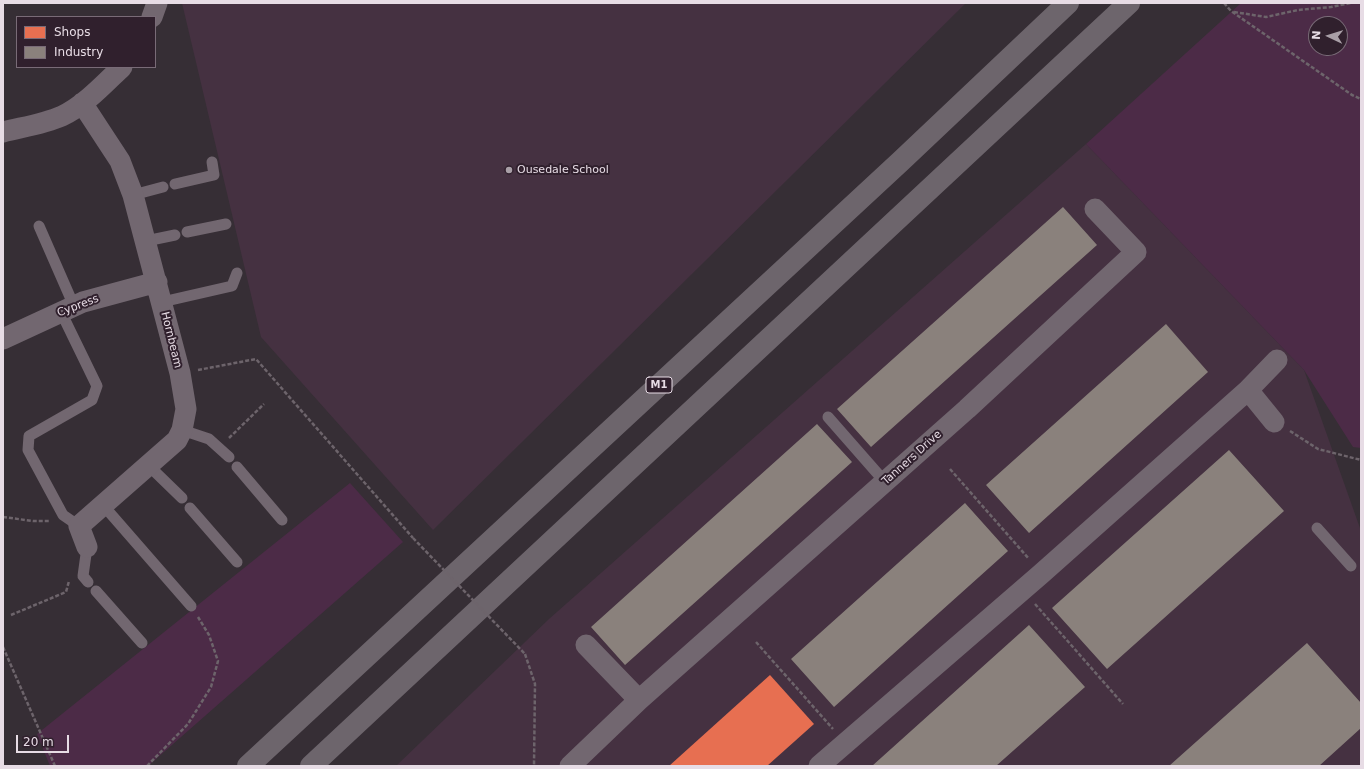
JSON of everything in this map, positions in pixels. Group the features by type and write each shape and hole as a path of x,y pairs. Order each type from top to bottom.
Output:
{"highway":[{"name":"M1","path":"248,766 902,161 1068,3"},
{"path":"311,766 1129,3"}],"street":[{"path":"152,16 157,3"},
{"path":"3,132 42,123 64,115 82,103 121,68"},
{"name":"Hornbeam","path":"71,521 103,505 177,440 182,430 186,410 180,373 133,195 120,161 82,103"},
{"name":"Tanners Drive","path":"570,766 639,700 967,409 1136,252 1095,209"},
{"name":"Cypress","path":"3,339 83,302 157,282"},
{"path":"819,766 1023,590 1248,390 1277,360"},
{"path":"1248,390 1274,422"},
{"path":"71,521 86,553"},
{"path":"586,645 639,700"}],"lane":[{"path":"175,184 214,175 212,162"},
{"path":"133,195 163,187"},
{"path":"187,232 226,224"},
{"path":"39,226 97,386 92,400 28,436 28,450 71,521"},
{"path":"146,241 175,235"},
{"path":"162,302 232,286 237,273"},
{"path":"828,417 885,482"},
{"path":"182,430 209,439 229,457"},
{"path":"148,465 182,498"},
{"path":"237,467 282,520"},
{"path":"103,505 191,606"},
{"path":"190,508 238,562"},
{"path":"1317,528 1351,566"},
{"path":"86,553 83,576 88,582"},
{"path":"96,591 142,643"}],"path":[{"path":"1224,3 1231,11 1352,95 1361,99"},
{"path":"1231,11 1266,17 1298,10 1331,7 1351,3"},
{"path":"180,373 256,359 413,538 525,654 535,684 534,766"},
{"path":"218,448 264,404"},
{"path":"1274,422 1318,449 1361,460"},
{"path":"950,469 1041,574"},
{"path":"3,517 39,521 71,521"},
{"path":"11,615 66,592 73,565 86,553"},
{"path":"1023,590 1123,704"},
{"path":"147,766 188,724 211,687 218,661 209,634 191,606"},
{"path":"756,642 845,742"},
{"path":"3,647 55,766"}],"shaded area":[{"name":"Ousedale School","path":"182,3 966,3 433,530 261,337"},
{"path":"1241,3 1361,3 1361,448 1353,447 1304,370 1086,144"},
{"path":"1086,144 1304,370 1361,531 1361,766 396,766 549,619"},
{"path":"350,483 403,542 148,766 50,766 37,734"}],"building: Shops":[{"path":"770,675 814,724 767,766 669,766"}],"building: Industry":[{"path":"1063,207 1097,245 871,447 837,409"},
{"path":"1166,324 1208,372 1029,533 986,485"},
{"path":"817,424 852,462 625,665 591,627"},
{"path":"1229,450 1284,511 1107,669 1052,608"},
{"path":"965,503 1008,551 834,707 791,659"},
{"path":"1029,625 1085,687 996,766 872,766"},
{"path":"1307,643 1361,703 1361,728 1319,766 1169,766"}],"place":[{"name":"Ousedale School","path":"509,170"}]}
